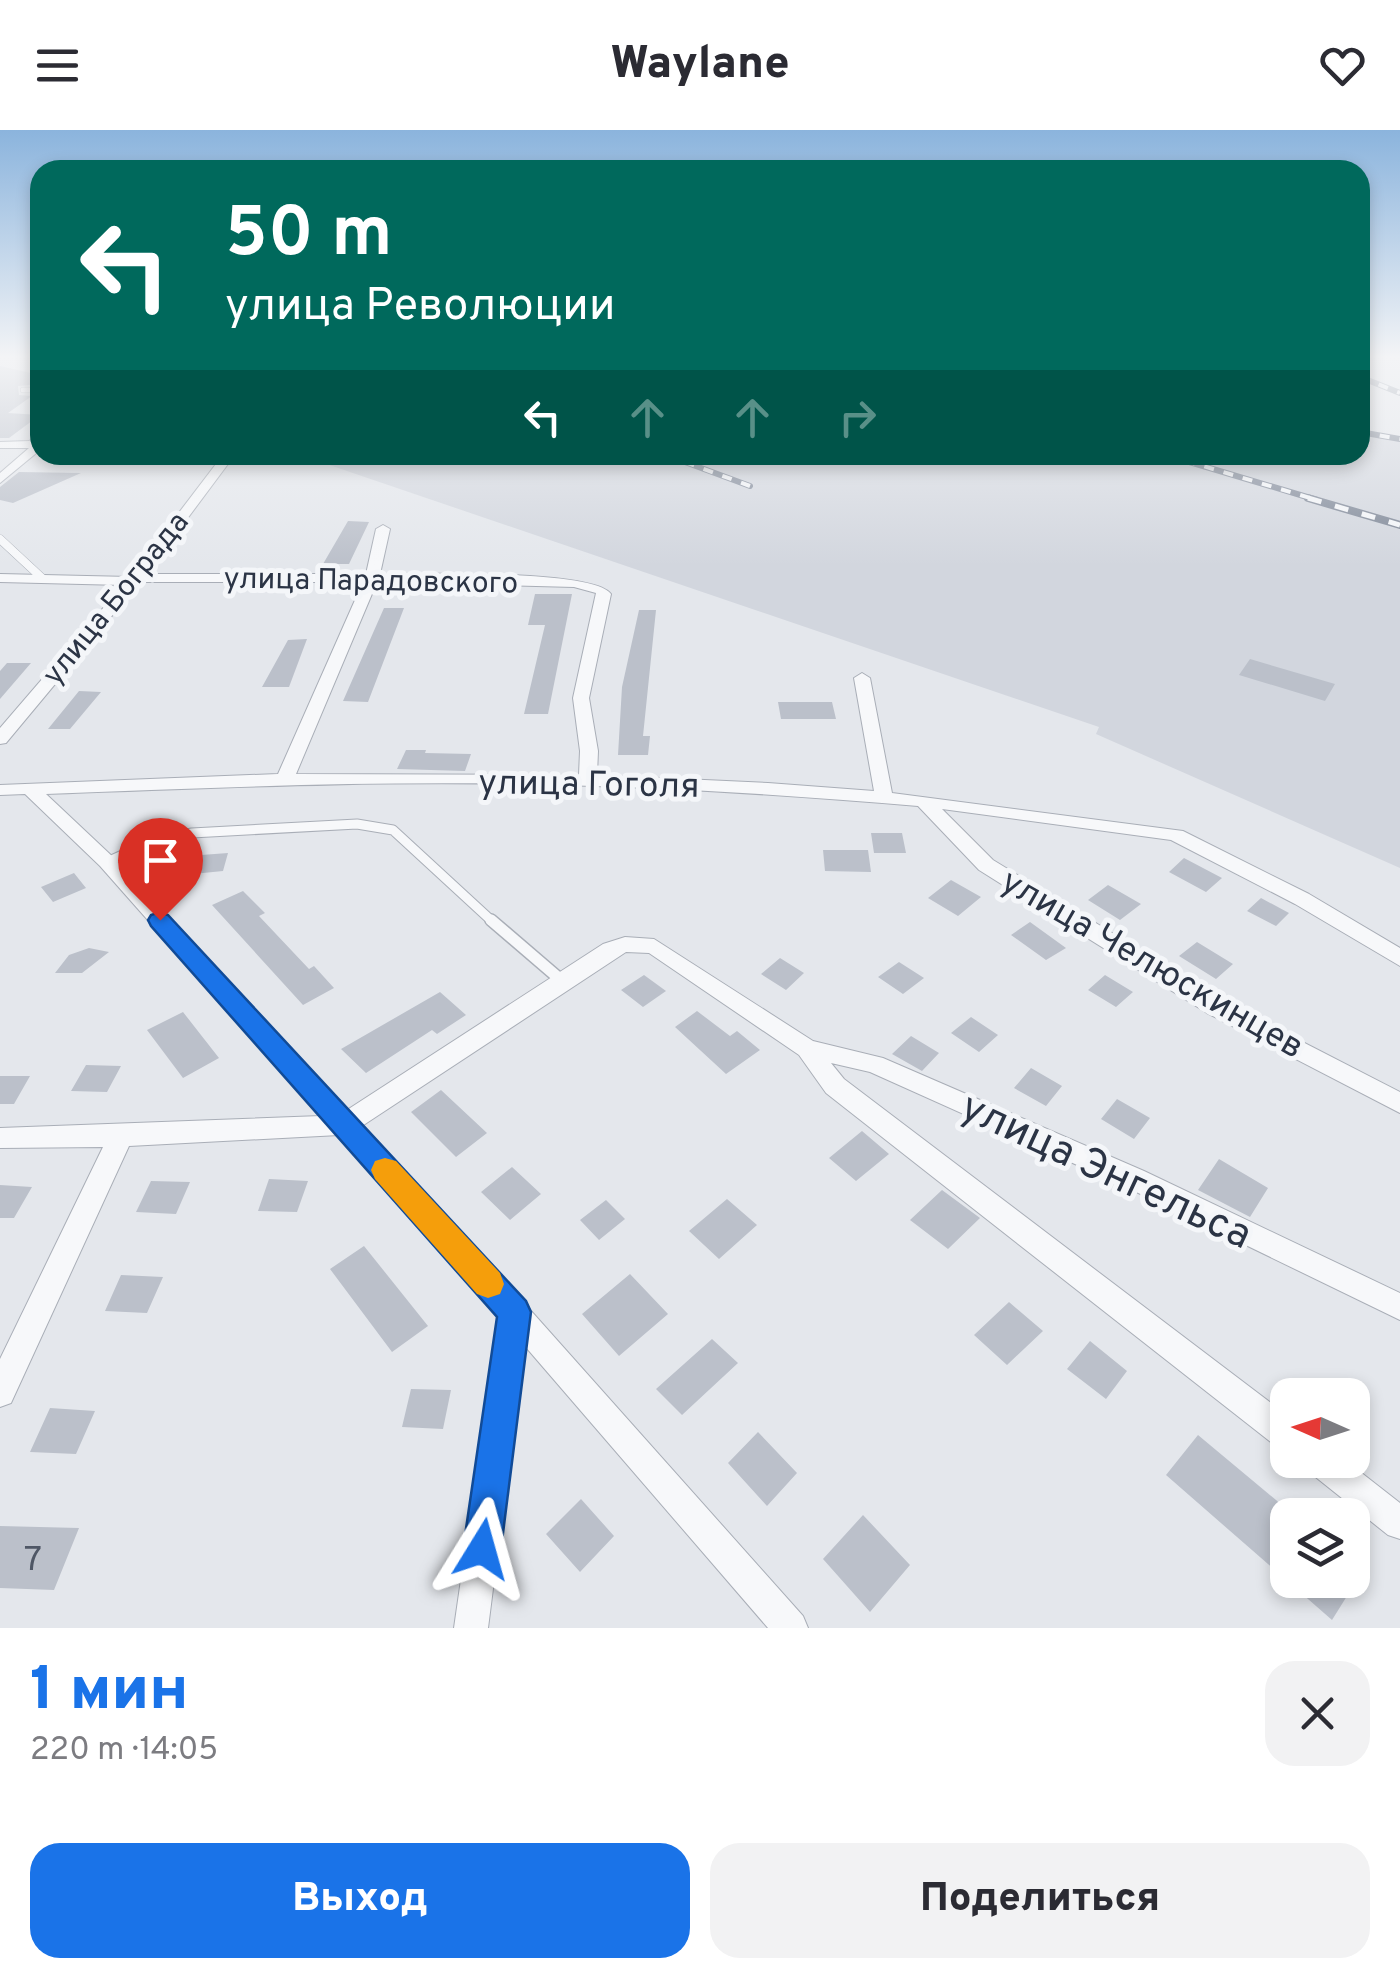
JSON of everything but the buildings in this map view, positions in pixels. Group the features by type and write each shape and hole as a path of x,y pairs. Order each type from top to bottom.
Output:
{"street":[{"path":"0,445 30,443"},
{"path":"0,479 30,453"},
{"name":"улица Бограда","path":"0,739 134,580 220,465"},
{"path":"285,779 372,578 383,530"},
{"name":"улица Парадовского","path":"0,578 372,578 574,583 604,594 581,698 589,751 588,780"},
{"path":"862,678 884,797"},
{"name":"улица Гоголя","path":"0,790 285,779 588,780 922,801 1176,835 1302,899 1400,958"},
{"path":"32,790 107,862 514,1312 791,1628"},
{"name":"улица Челюскинцев","path":"922,801 986,865 1215,1007 1400,1103"},
{"name":"улица Энгельса","path":"561,980 610,949 625,944 654,946 808,1049 836,1086 1270,1422"},
{"path":"0,1138 344,1124 561,980"},
{"name":"улица Энгельса","path":"808,1049 875,1064 1135,1179 1400,1307"},
{"path":"0,1392 121,1136"},
{"path":"471,1628 514,1312"},
{"path":"1342,1478 1400,1523"}],"lane":[{"path":"0,539 42,578"},
{"path":"107,862 153,841 192,833 357,824 393,830 561,980"}],"shaded area":[{"path":"1370,434 1400,438 1400,868 1096,734 1099,727 329,465 1370,465"}],"railway":[{"path":"1370,434 1400,439"},
{"path":"693,465 750,486"},
{"path":"1200,465 1317,500"},
{"path":"1308,498 1400,525"}],"slow traffic":[{"path":"385,1170 488,1284"}],"route":[{"path":"160,920 514,1312 482,1549"}]}
